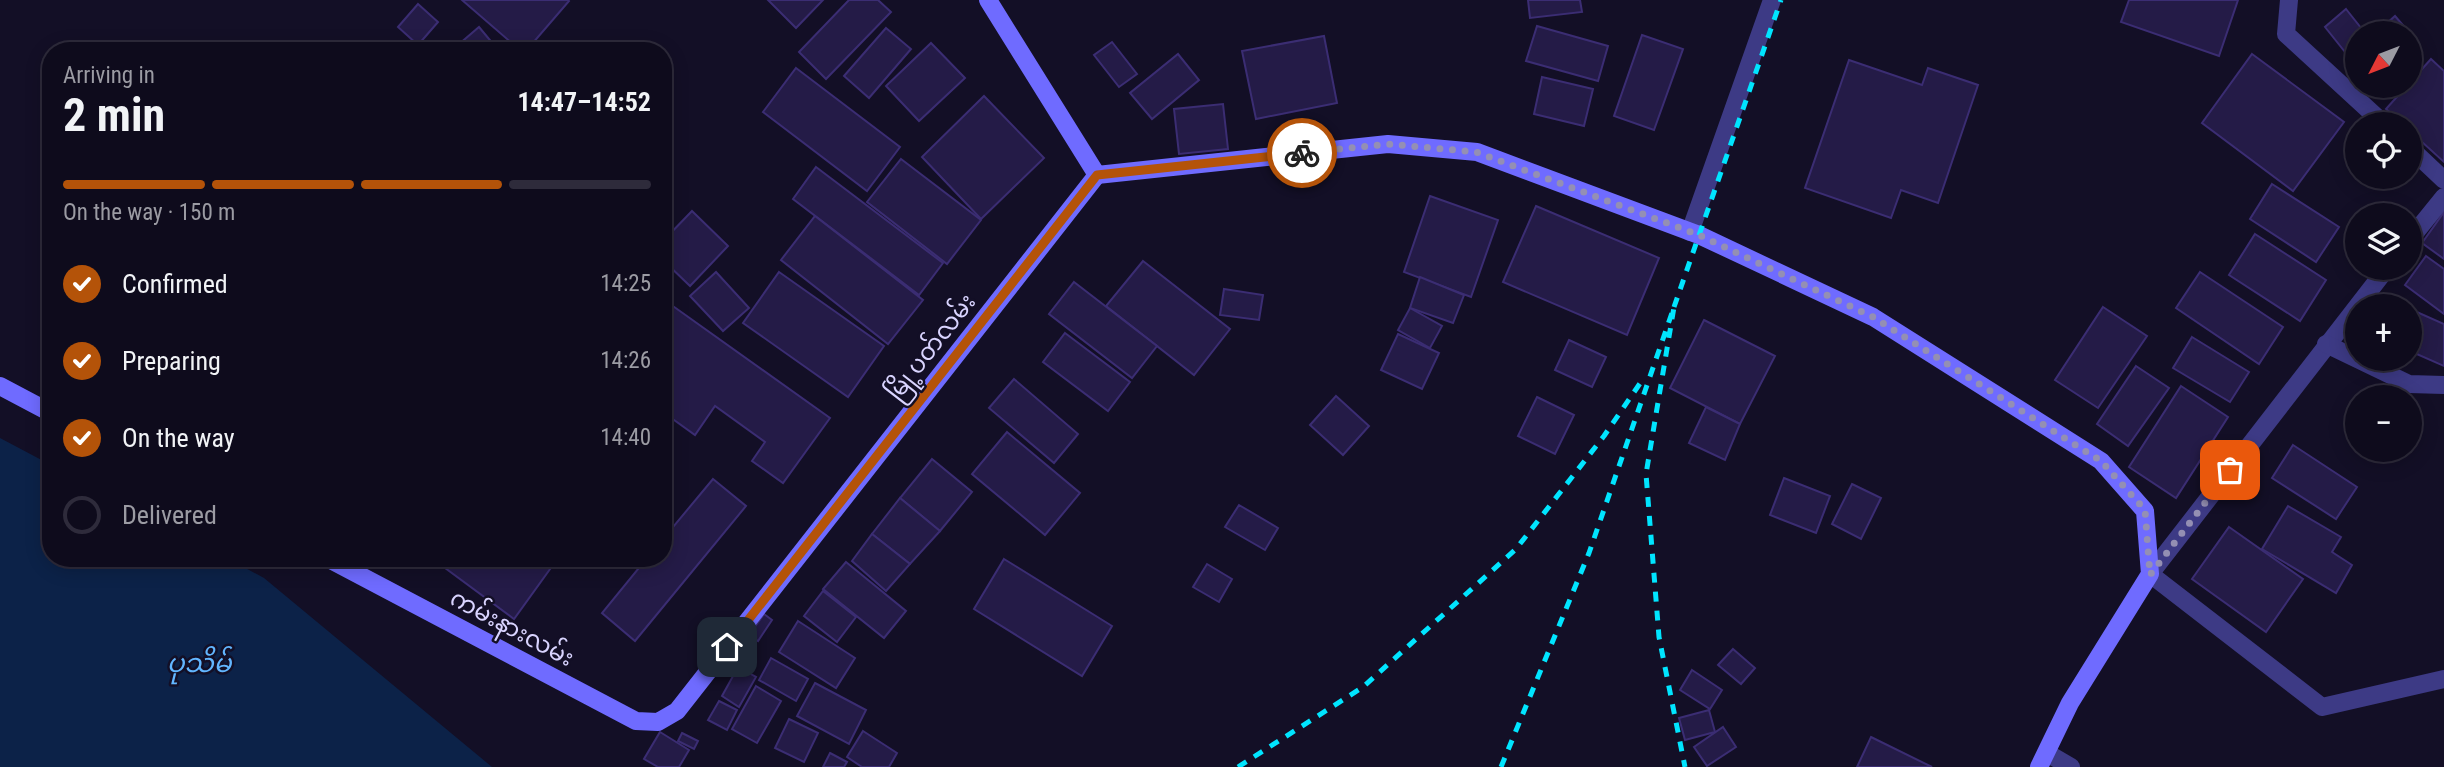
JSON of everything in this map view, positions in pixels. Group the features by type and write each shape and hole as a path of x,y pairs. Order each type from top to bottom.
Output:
{"street":[{"path":"988,0 1097,175 1388,144 1476,152 1690,232 1873,317 2101,461 2145,510 2150,575 2322,707 2444,680"},
{"path":"1690,232 1772,0"},
{"path":"2289,0 2286,34 2371,112"},
{"path":"2422,159 2444,180"},
{"name":"မြို့ပတ်လမ်း","path":"677,711 1097,175"},
{"path":"2422,224 2444,197"},
{"path":"2071,767 2043,760 2070,703 2150,575 2377,280"},
{"path":"2326,344 2409,384 2444,385"},
{"path":"0,386 42,408"},
{"name":"ကမ်းနားလမ်း","path":"344,567 636,721 658,722 677,711"}],"water":[{"name":"ပုသိမ်","path":"0,438 42,460 42,567 244,567 264,578 492,767 0,767"}],"building":[{"path":"462,0 569,1 534,42 511,42"},
{"path":"768,0 823,0 796,28"},
{"path":"849,0 878,0 891,12 826,79 799,52"},
{"path":"1528,0 1580,0 1582,12 1530,18"},
{"path":"2129,0 2238,0 2219,56 2121,22"},
{"path":"418,4 438,22 421,42 415,42 398,27"},
{"path":"2346,9 2356,21 2345,21 2345,52 2325,27"},
{"path":"1537,26 1608,46 1598,81 1526,61"},
{"path":"479,27 492,42 462,42"},
{"path":"886,28 911,49 869,98 844,76"},
{"path":"1642,35 1683,49 1654,130 1614,116"},
{"path":"1324,36 1337,103 1256,119 1242,51"},
{"path":"1112,42 1137,74 1119,87 1094,55"},
{"path":"931,43 965,78 919,121 886,86"},
{"path":"1178,54 1199,80 1152,119 1130,93"},
{"path":"2252,54 2344,122 2293,191 2202,123"},
{"path":"2431,59 2444,71 2444,162 2422,142 2422,112 2389,112 2386,109 2396,98 2422,98 2422,69"},
{"path":"1849,60 1922,85 1928,68 1978,85 1938,203 1901,190 1891,218 1805,188"},
{"path":"796,68 900,147 867,191 763,112"},
{"path":"1542,77 1593,89 1584,126 1534,114"},
{"path":"984,96 1044,158 981,219 922,157"},
{"path":"1223,104 1228,149 1179,154 1174,109"},
{"path":"901,159 981,220 947,264 867,202"},
{"path":"816,167 943,263 919,295 793,199"},
{"path":"2272,184 2339,227 2316,262 2250,219"},
{"path":"1430,196 1498,220 1471,297 1404,272"},
{"path":"1536,206 1659,258 1627,335 1503,282"},
{"path":"692,211 728,246 690,286 672,269 672,232"},
{"path":"2444,212 2444,259 2422,243"},
{"path":"815,216 923,300 888,344 781,260"},
{"path":"2255,234 2326,280 2300,321 2229,275"},
{"path":"2426,256 2444,269 2444,314 2422,298 2422,294 2417,294 2405,285 2409,280 2422,280 2422,262"},
{"path":"1143,261 1230,329 1194,375 1106,306"},
{"path":"716,272 749,308 723,331 690,296"},
{"path":"779,272 884,346 848,397 743,323"},
{"path":"2200,272 2283,327 2259,364 2176,308"},
{"path":"1420,277 1464,295 1453,323 1410,308"},
{"path":"1074,282 1157,346 1132,378 1049,314"},
{"path":"1224,289 1263,295 1259,320 1220,315"},
{"path":"672,305 830,418 783,483 752,461 765,442 715,406 695,435 672,418"},
{"path":"2103,307 2147,336 2098,408 2055,380"},
{"path":"1410,308 1442,326 1430,348 1398,330"},
{"path":"2422,314 2444,324 2444,366 2422,356"},
{"path":"1704,320 1775,356 1740,424 1670,388"},
{"path":"1065,333 1130,382 1108,411 1043,362"},
{"path":"1398,334 1439,353 1422,389 1381,370"},
{"path":"2192,337 2249,372 2230,402 2173,368"},
{"path":"1569,340 1606,357 1592,387 1555,370"},
{"path":"2136,366 2169,388 2128,446 2097,424"},
{"path":"1014,379 1078,434 1054,463 989,408"},
{"path":"2181,386 2228,417 2176,498 2129,467"},
{"path":"1336,396 1369,426 1343,455 1310,425"},
{"path":"1537,397 1574,415 1555,454 1518,436"},
{"path":"1706,407 1740,424 1725,460 1689,443"},
{"path":"1007,432 1080,493 1045,535 972,474"},
{"path":"2293,445 2357,487 2336,519 2272,478"},
{"path":"932,459 972,492 940,531 900,498"},
{"path":"1784,478 1830,496 1816,533 1770,515"},
{"path":"713,479 746,506 635,641 602,613 640,567 672,567 672,528"},
{"path":"1852,484 1881,498 1861,539 1832,524"},
{"path":"900,498 940,531 910,564 872,534"},
{"path":"1239,505 1278,528 1265,550 1225,527"},
{"path":"2288,506 2341,537 2332,552 2352,565 2336,593 2262,549"},
{"path":"2229,527 2303,579 2266,632 2192,579"},
{"path":"872,534 910,564 886,591 852,561"},
{"path":"1004,559 1112,626 1082,676 974,609"},
{"path":"846,562 906,611 884,638 823,589"},
{"path":"1207,564 1232,579 1219,602 1193,587"},
{"path":"444,567 552,567 514,619"},
{"path":"823,591 856,617 837,642 804,616"},
{"path":"764,614 772,620 758,641 749,635"},
{"path":"798,621 855,658 836,688 779,652"},
{"path":"1733,649 1755,668 1741,684 1718,665"},
{"path":"771,658 808,679 796,701 759,680"},
{"path":"738,667 756,677 739,707 722,696"},
{"path":"1692,670 1722,690 1710,709 1680,690"},
{"path":"815,683 866,710 849,744 797,716"},
{"path":"756,686 781,701 757,743 732,729"},
{"path":"719,701 737,710 727,730 708,720"},
{"path":"1709,710 1715,732 1685,740 1679,718"},
{"path":"789,719 818,733 804,762 775,748"},
{"path":"1723,727 1736,747 1707,766 1694,747"},
{"path":"863,731 897,753 889,767 862,767 847,757"},
{"path":"660,732 689,750 679,767 658,767 644,759"},
{"path":"682,733 698,741 694,749 678,741"},
{"path":"1871,737 1932,767 1857,767"},
{"path":"830,753 847,762 844,767 823,767"}],"railway":[{"path":"1674,307 1781,0"},
{"path":"1501,767 1589,553 1674,307 1646,474 1659,637 1685,767"},
{"path":"1238,767 1363,687 1516,549 1604,436 1643,379"}],"way so far":[{"path":"1302,153 1388,144 1476,152 1699,235 1873,317 2101,461 2145,510 2150,575 2230,470"}],"route":[{"path":"727,647 1097,175 1302,153"}]}
